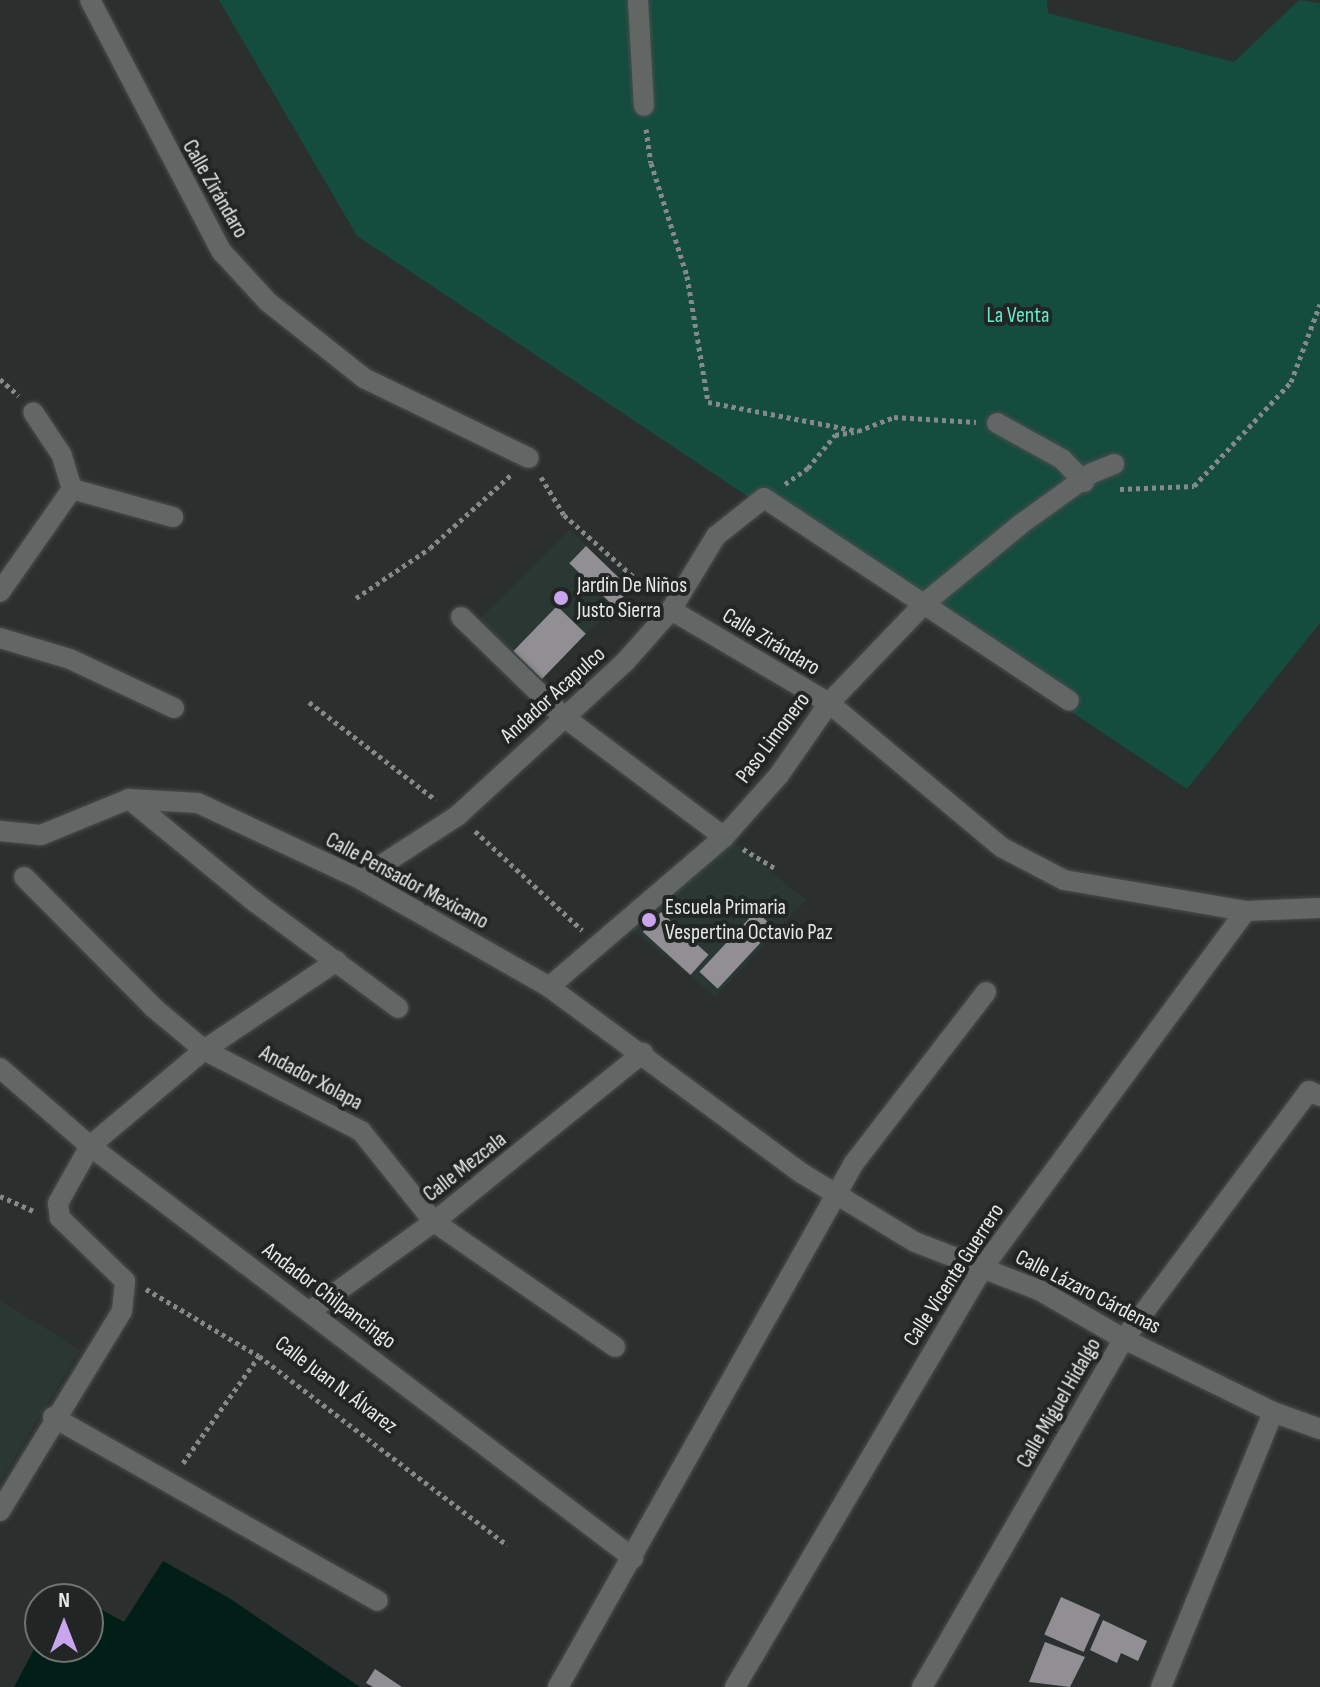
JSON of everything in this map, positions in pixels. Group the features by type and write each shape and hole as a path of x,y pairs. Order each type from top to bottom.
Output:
{"street":[{"name":"Calle Zirándaro","path":"90,0 222,252 268,302 364,378 529,458"},
{"path":"638,0 644,106"},
{"path":"33,412 61,454 72,489"},
{"path":"997,423 1062,459 1084,482"},
{"name":"Paso Limonero","path":"549,987 724,837 779,775 829,703 926,602 1021,524 1114,464"},
{"path":"72,489 173,517"},
{"path":"0,592 72,489"},
{"path":"764,498 926,602 1069,701"},
{"name":"Andador Acapulco","path":"360,879 457,816 625,662 671,610 716,536 764,498"},
{"name":"Calle Zirándaro","path":"671,610 829,703 1001,847 1064,880 1246,911 1320,908"},
{"path":"461,617 564,717 724,837"},
{"path":"0,638 70,659 174,708"},
{"path":"0,831 41,835 129,799 255,902 398,1008"},
{"name":"Calle Pensador Mexicano","path":"129,799 198,803 360,879 549,987 643,1053"},
{"name":"Andador Xolapa","path":"24,877 154,1008 204,1050 361,1131 434,1222 615,1347"},
{"name":"Calle Vicente Guerrero","path":"735,1687 984,1266 1246,911"},
{"path":"0,1511 53,1417 122,1311 125,1281 59,1211 58,1203 90,1146 204,1050 337,961"},
{"path":"558,1687 838,1196 883,1123 986,992"},
{"name":"Calle Lázaro Cárdenas","path":"643,1053 838,1196 915,1242 984,1266 1273,1412 1320,1429"},
{"name":"Calle Mezcala","path":"310,1311 434,1222 643,1053"},
{"name":"Andador Chilpancingo","path":"0,1068 90,1146 633,1558"},
{"name":"Calle Miguel Hidalgo","path":"922,1687 1124,1339 1309,1091 1320,1096"},
{"path":"1161,1687 1273,1412"},
{"path":"53,1417 378,1601"}],"path":[{"path":"644,106 651,163 687,276 708,402 858,431"},
{"path":"1084,482 1084,491 1194,486 1291,382 1320,304"},
{"path":"764,498 808,468 835,435 858,431 894,417 997,423"},
{"path":"356,598 430,548 529,458 564,515 671,610"},
{"path":"309,702 457,816 597,944"},
{"path":"724,837 776,869"},
{"path":"0,1196 43,1215 59,1211"},
{"name":"Calle Juan N. Álvarez","path":"125,1281 162,1296 259,1356 507,1545"},
{"path":"169,1483 259,1356"}],"shaded area":[{"name":"Jardin De Niños Justo Sierra","path":"570,529 631,590 541,680 480,619"},
{"path":"731,839 806,900 715,997 632,929"},
{"path":"0,1300 80,1350 0,1482"},
{"path":"163,1561 229,1598 360,1687 14,1687 27,1663 104,1663 104,1611 124,1622"}],"green space":[{"name":"La Venta","path":"219,0 1047,0 1048,13 1234,62 1299,0 1320,3 1320,623 1187,789 357,236"}],"building":[{"path":"586,546 631,589 614,606 569,563"},
{"path":"557,606 586,634 542,679 513,651"},
{"path":"756,911 774,928 718,989 699,972"},
{"path":"661,912 709,955 690,975 643,932"},
{"path":"1061,1597 1100,1614 1084,1652 1044,1634"},
{"path":"1103,1620 1147,1641 1138,1661 1121,1653 1117,1663 1090,1650"},
{"path":"1045,1642 1085,1657 1070,1687 1029,1682"},
{"path":"375,1669 402,1687 373,1687 366,1683"}],"place":[{"name":"Jardin De Niños Justo Sierra","path":"561,598"},
{"name":"Escuela Primaria Vespertina Octavio Paz","path":"649,920"}]}
